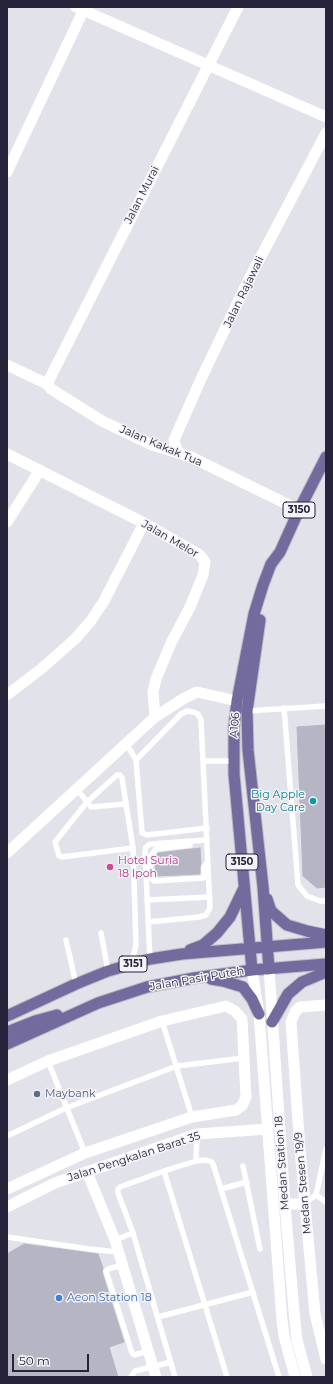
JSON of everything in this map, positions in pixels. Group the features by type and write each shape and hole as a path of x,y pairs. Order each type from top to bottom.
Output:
{"main road":[{"name":"3150","path":"247,712 261,616 280,552 299,510 323,470 326,457"},
{"name":"3150","path":"237,700 254,614 271,564 280,552"},
{"name":"A106","path":"234,761 234,727 237,700"},
{"name":"A106","path":"247,712 248,750 263,887"},
{"name":"3150","path":"234,761 250,949"},
{"path":"182,954 203,945 217,933 230,917 244,887"},
{"name":"3150","path":"263,887 267,947"},
{"path":"263,887 271,911 287,925 307,931 326,934"},
{"name":"Jalan Pasir Puteh","path":"7,1016 108,971 150,959 182,954 326,942"},
{"name":"Medan Station 18","path":"267,947 269,969"},
{"name":"Medan Station 18","path":"250,949 252,970"},
{"name":"Jalan Pasir Puteh","path":"7,1044 98,1003 147,988 194,978 252,970 326,964"},
{"path":"272,1022 288,994 302,982 326,972"},
{"path":"194,978 223,981 243,987 252,999 259,1014"},
{"path":"7,1032 35,1021 98,1003"}],"street":[{"name":"Jalan Murai","path":"47,384 238,7"},
{"path":"7,172 81,8 326,117"},
{"name":"Jalan Rajawali","path":"179,453 174,440 201,379 246,285 326,133"},
{"name":"Jalan Kakak Tua","path":"7,365 47,384 51,389 102,421 152,445 179,453 299,510"},
{"name":"Jalan Melor","path":"7,454 144,523 200,555 204,562 203,575 190,607 171,643 156,678 153,692 155,717"},
{"path":"7,522 40,470"},
{"path":"7,695 41,669 75,639 90,622 104,601 144,523"},
{"path":"7,853 155,717 197,692 237,700"},
{"name":"Medan Station 18","path":"269,969 285,1204 297,1340 307,1377"},
{"name":"Medan Station 18","path":"252,970 259,1014 282,1320 284,1336 295,1377"},
{"name":"Medan Stesen 19/9","path":"326,1005 300,1007 295,1012 291,1022 314,1314 326,1359"},
{"path":"7,1080 48,1061 162,1021 226,1006 235,1011 242,1019 246,1097 242,1106 236,1110 192,1117 85,1154 7,1189"},
{"path":"192,1117 197,1134"},
{"name":"Jalan Pengkalan Barat 35","path":"7,1208 55,1183 197,1134 268,1129"},
{"path":"87,1172 115,1240 154,1372"},
{"path":"285,1204 305,1204"}],"lane":[{"path":"247,712 326,706"},
{"path":"284,708 298,884 307,896 320,901 326,901"},
{"path":"136,760 181,714 187,711 198,714 201,720 210,908 206,915 199,918 148,922"},
{"path":"126,743 136,760 142,833 147,835 206,828"},
{"path":"203,762 234,761"},
{"path":"131,965 136,945 133,848 122,778 120,775 117,775 87,802 55,842 60,857 133,848"},
{"path":"77,789 93,808 126,804"},
{"path":"150,959 146,847 150,844 207,840"},
{"path":"194,842 190,846 156,849 150,857 151,878 154,881 203,878 204,867 208,860"},
{"path":"147,900 210,897"},
{"path":"101,933 108,971"},
{"path":"66,940 76,984"},
{"path":"162,1021 192,1117"},
{"path":"7,1136 66,1108 177,1066 244,1058"},
{"path":"48,1061 85,1154"},
{"path":"196,1161 197,1134"},
{"path":"305,1204 316,1195 326,1149"},
{"path":"175,1377 133,1233 118,1193 118,1189 164,1171 196,1161 206,1160 212,1162 278,1377"},
{"path":"243,1166 260,1249"},
{"path":"164,1171 227,1377"},
{"path":"221,1190 247,1182"},
{"path":"316,1195 326,1202"},
{"path":"115,1240 133,1233"},
{"path":"7,1237 119,1252"},
{"path":"123,1265 108,1269 106,1271 132,1353 134,1355 148,1351"},
{"path":"158,1317 253,1292"},
{"path":"131,1377 134,1371 154,1372 171,1362"}],"building":[{"name":"Big Apple Day Care","path":"326,725 326,887 317,888 303,876 297,727"},
{"path":"200,848 200,874 156,876 155,858 158,853"},
{"name":"Aeon Station 18","path":"24,1244 98,1254 103,1268 102,1272 124,1342 109,1347 118,1377 7,1377 7,1254"}],"place":[{"name":"Big Apple Day Care","path":"313,801"},
{"name":"Hotel Suria 18 Ipoh","path":"110,867"},
{"name":"Maybank","path":"37,1094"},
{"name":"Aeon Station 18","path":"59,1298"}]}
